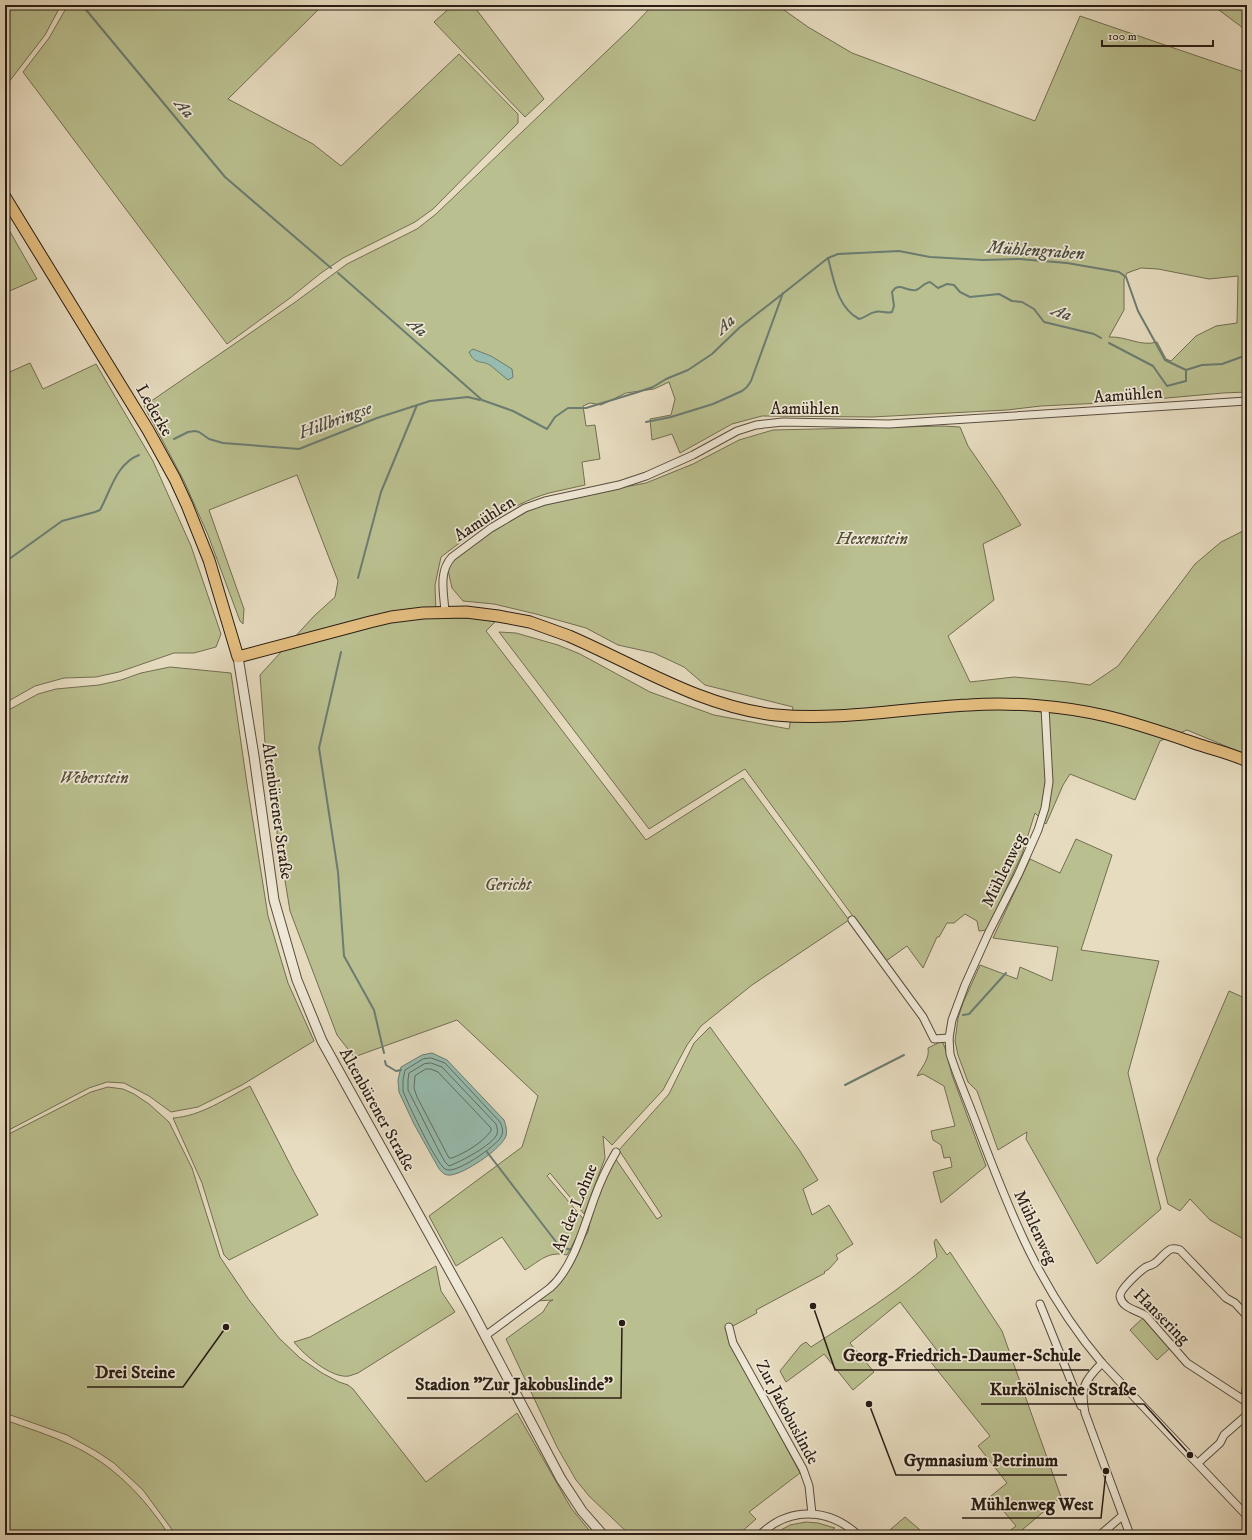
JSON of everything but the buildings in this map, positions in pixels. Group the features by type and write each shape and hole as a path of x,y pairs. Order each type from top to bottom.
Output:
{"main road":[{"name":"Lederke","path":"5,197 148,430 175,479 209,560 238,657"},
{"path":"238,657 391,617 445,612 483,614 530,622 569,636 707,698 740,708 801,717 846,716 970,705 995,704 1046,707 1105,716 1150,727 1247,761"}],"street":[{"name":"Aamühlen","path":"445,612 443,576 447,562 491,528 518,512 545,501 607,488 646,476 693,455 737,431 756,424 782,422 889,424 1247,401"},
{"name":"Altenbürener Straße","path":"238,657 254,756 274,900 297,980 322,1041 485,1336 561,1479 582,1511 602,1535"},
{"name":"Mühlenweg","path":"1046,707 1049,782 1045,808 1038,830 965,985 952,1020 949,1038 952,1059 1004,1198 1037,1268 1057,1301 1084,1341 1102,1363 1247,1516"},
{"path":"852,920 923,1017 934,1039 949,1038"},
{"name":"An der Lohne","path":"485,1336 550,1288 557,1281 579,1242 603,1175 616,1152"},
{"name":"Hansering","path":"1246,1403 1187,1363 1146,1316 1140,1312 1130,1309 1120,1294 1123,1288 1145,1269 1155,1263 1169,1250 1175,1248 1180,1250 1226,1298 1235,1303 1247,1316"},
{"path":"1040,1304 1072,1386 1085,1413 1130,1535"},
{"name":"Zur Jakobuslinde","path":"729,1327 734,1343 803,1469 809,1486 812,1514"},
{"path":"1085,1413 1082,1398 1084,1385 1089,1376 1102,1363"},
{"path":"1246,1403 1247,1381"},
{"path":"1198,1463 1220,1443 1224,1435 1247,1415"},
{"path":"760,1535 782,1519 804,1514 820,1514 838,1521 858,1535"},
{"path":"1100,1535 1123,1519"},
{"path":"1123,1519 1136,1535"}],"green space":[{"path":"5,5 61,5 45,35 5,87"},
{"path":"68,5 323,5 228,99 313,144 341,166 459,54 518,114 518,123 433,209 415,222 343,258 227,344 23,72 49,38"},
{"path":"453,5 473,5 544,99 525,117 434,22"},
{"name":"Gericht","path":"653,5 777,5 808,27 852,53 1035,121 1080,16 1247,73 1247,392 1122,402 1041,406 1007,410 872,417 762,416 732,424 680,453 672,434 652,440 650,419 671,415 675,399 669,382 654,389 626,393 601,405 590,403 583,406 586,426 595,425 600,459 582,462 585,485 549,493 519,505 492,520 441,557 435,585 436,613 449,618 484,618 496,621 486,631 646,840 743,778 849,920 752,985 701,1026 687,1045 663,1090 612,1145 603,1136 605,1158 584,1214 550,1173 547,1176 585,1221 567,1255 550,1255 525,1270 502,1237 456,1266 429,1216 522,1147 538,1096 457,1020 354,1057 337,1035 290,911 267,771 260,675 314,616 335,597 338,581 297,475 209,510 244,609 243,624 240,621 208,535 184,481 144,406 294,303 347,264 417,229 436,214 631,28","holes":["1141,268 1158,269 1209,279 1238,276 1237,323 1216,326 1196,336 1171,361 1166,359 1157,342 1145,343 1109,337 1124,310 1124,279 1127,273"]},
{"path":"1211,5 1247,5 1247,31 1215,7"},
{"path":"5,223 37,279 5,293"},
{"path":"30,363 43,389 96,364 153,461 191,546 221,634 216,647 194,653 174,653 119,672 96,677 64,678 35,686 5,703 5,374"},
{"name":"Hexenstein","path":"943,426 960,427 968,446 1021,525 983,544 994,600 948,636 970,682 1014,677 1090,685 1118,666 1195,564 1221,542 1247,529 1247,755 1187,730 1160,741 1135,800 1070,774 1063,785 1046,824 1035,813 1022,854 987,930 979,931 977,921 965,914 954,923 947,923 939,937 937,937 923,968 907,946 886,961 745,769 649,829 499,632 516,633 558,645 580,654 650,692 714,715 789,729 793,707 705,685 684,667 654,653 618,645 586,628 494,604 463,601 452,588 448,570 452,562 484,535 521,512 550,501 646,483 693,464 739,440 773,430"},
{"name":"Weberstein","path":"170,667 231,673 268,916 288,983 314,1041 242,1085 198,1107 171,1112 149,1096 124,1083 107,1082 89,1088 5,1132 5,712 38,694 56,689 99,685 121,680 141,673"},
{"path":"1076,839 1112,855 1081,950 1159,961 1128,1073 1161,1209 1097,1264 1026,1139 1027,1132 998,1150 977,1091 968,1082 958,1055 955,1041 958,1018 980,965 1017,979 1020,967 1052,981 1058,947 993,938 1030,859 1060,873"},
{"path":"1229,991 1247,999 1247,1241 1210,1220 1190,1199 1180,1211 1168,1204 1157,1159"},
{"path":"710,1027 800,1151 818,1180 803,1189 812,1215 829,1205 853,1244 836,1255 838,1259 829,1269 824,1272 825,1273 756,1310 757,1313 733,1326 725,1328 730,1343 800,1473 749,1512 756,1519 738,1535 630,1535 589,1496 576,1480 557,1447 506,1339 543,1312 549,1302 553,1300 536,1301 558,1284 588,1232 594,1201 615,1158 657,1219 662,1216 619,1150 669,1094 694,1043"},
{"path":"940,1042 943,1043 945,1048 952,1075 986,1166 941,1203 933,1172 952,1167 950,1157 944,1158 941,1145 933,1140 931,1131 955,1126 944,1086 923,1074 917,1076 927,1059 928,1048"},
{"path":"250,1086 295,1174 318,1215 229,1260 224,1255 202,1183 173,1118 183,1117 203,1110"},
{"path":"108,1087 123,1089 134,1094 149,1104 169,1122 192,1168 220,1257 249,1300 279,1338 300,1358 322,1373 348,1385 353,1389 426,1482 517,1413 571,1508 593,1535 176,1535 143,1490 114,1463 67,1435 5,1413 5,1136 91,1092"},
{"path":"936,1239 947,1255 950,1252 1002,1331 1061,1497 1016,1535 1004,1535 1016,1526 991,1496 1007,1483 978,1446 990,1436 930,1361 939,1353 900,1302 850,1343 874,1372 853,1390 824,1354 786,1382 780,1371 801,1345 806,1342 811,1347 876,1304 937,1257 934,1242"},
{"path":"436,1266 441,1291 455,1312 358,1373 349,1376 335,1374 311,1359 294,1342 310,1337"},
{"path":"1143,1318 1170,1348 1157,1360 1130,1330"},
{"path":"5,1420 63,1441 101,1462 138,1495 169,1535 5,1535"},
{"path":"905,1517 926,1535 884,1535"},
{"path":"806,1522 818,1523 835,1528 826,1535 772,1535 790,1525"}],"water":[{"path":"473,349 491,356 512,369 513,377 508,380 490,365 476,361 469,352"},
{"path":"432,1053 447,1060 504,1120 506,1129 505,1138 489,1155 472,1166 451,1175 443,1173 438,1167 414,1124 399,1092 398,1080 401,1067 422,1055"}],"waterway":[{"name":"Aa","path":"82,5 225,177 331,268"},
{"name":"Mühlengraben","path":"828,258 838,254 899,251 930,257 983,260 1019,259 1067,263 1119,272 1126,277 1138,311 1165,360 1186,370"},
{"name":"Aa","path":"338,273 482,400 513,411 547,429 555,417 568,408 586,408 635,393 653,387 666,379 688,370 712,354 739,328 828,258 841,300 846,308 859,319 871,313 892,312 894,306 892,292 897,287 916,290 930,282 938,288 947,284 954,285 960,292 970,297 999,294 1012,301 1022,302 1034,309 1044,322 1094,334 1101,338"},
{"name":"Mühlengraben","path":"646,422 671,417 713,404 742,391 747,387 751,381 783,293"},
{"name":"Aa","path":"1109,343 1153,366 1167,386 1186,381 1186,370 1202,365 1222,364 1247,355"},
{"name":"Hillbringse","path":"174,439 188,432 195,431 209,439 223,443 299,449 377,418 430,401 468,397 480,400"},
{"path":"358,578 381,492 417,405"},
{"name":"Hillbringse","path":"5,562 62,521 100,510 119,471 131,459 139,455"},
{"path":"341,652 319,748 338,872 344,956 374,1010 384,1053"},
{"path":"963,1015 969,1014 1006,973"},
{"path":"845,1085 904,1055"},
{"path":"385,1061 386,1065 396,1071 401,1070"},
{"path":"487,1152 560,1247 572,1250"}],"place":[{"name":"Georg-Friedrich-Daumer-Schule","path":"813,1306"},
{"name":"Stadion \"Zur Jakobuslinde\"","path":"622,1323"},
{"name":"Drei Steine","path":"226,1327"},
{"name":"Gymnasium Petrinum","path":"869,1404"},
{"name":"Kurkölnische Straße","path":"1190,1455"},
{"name":"Mühlenweg West","path":"1106,1471"}]}
